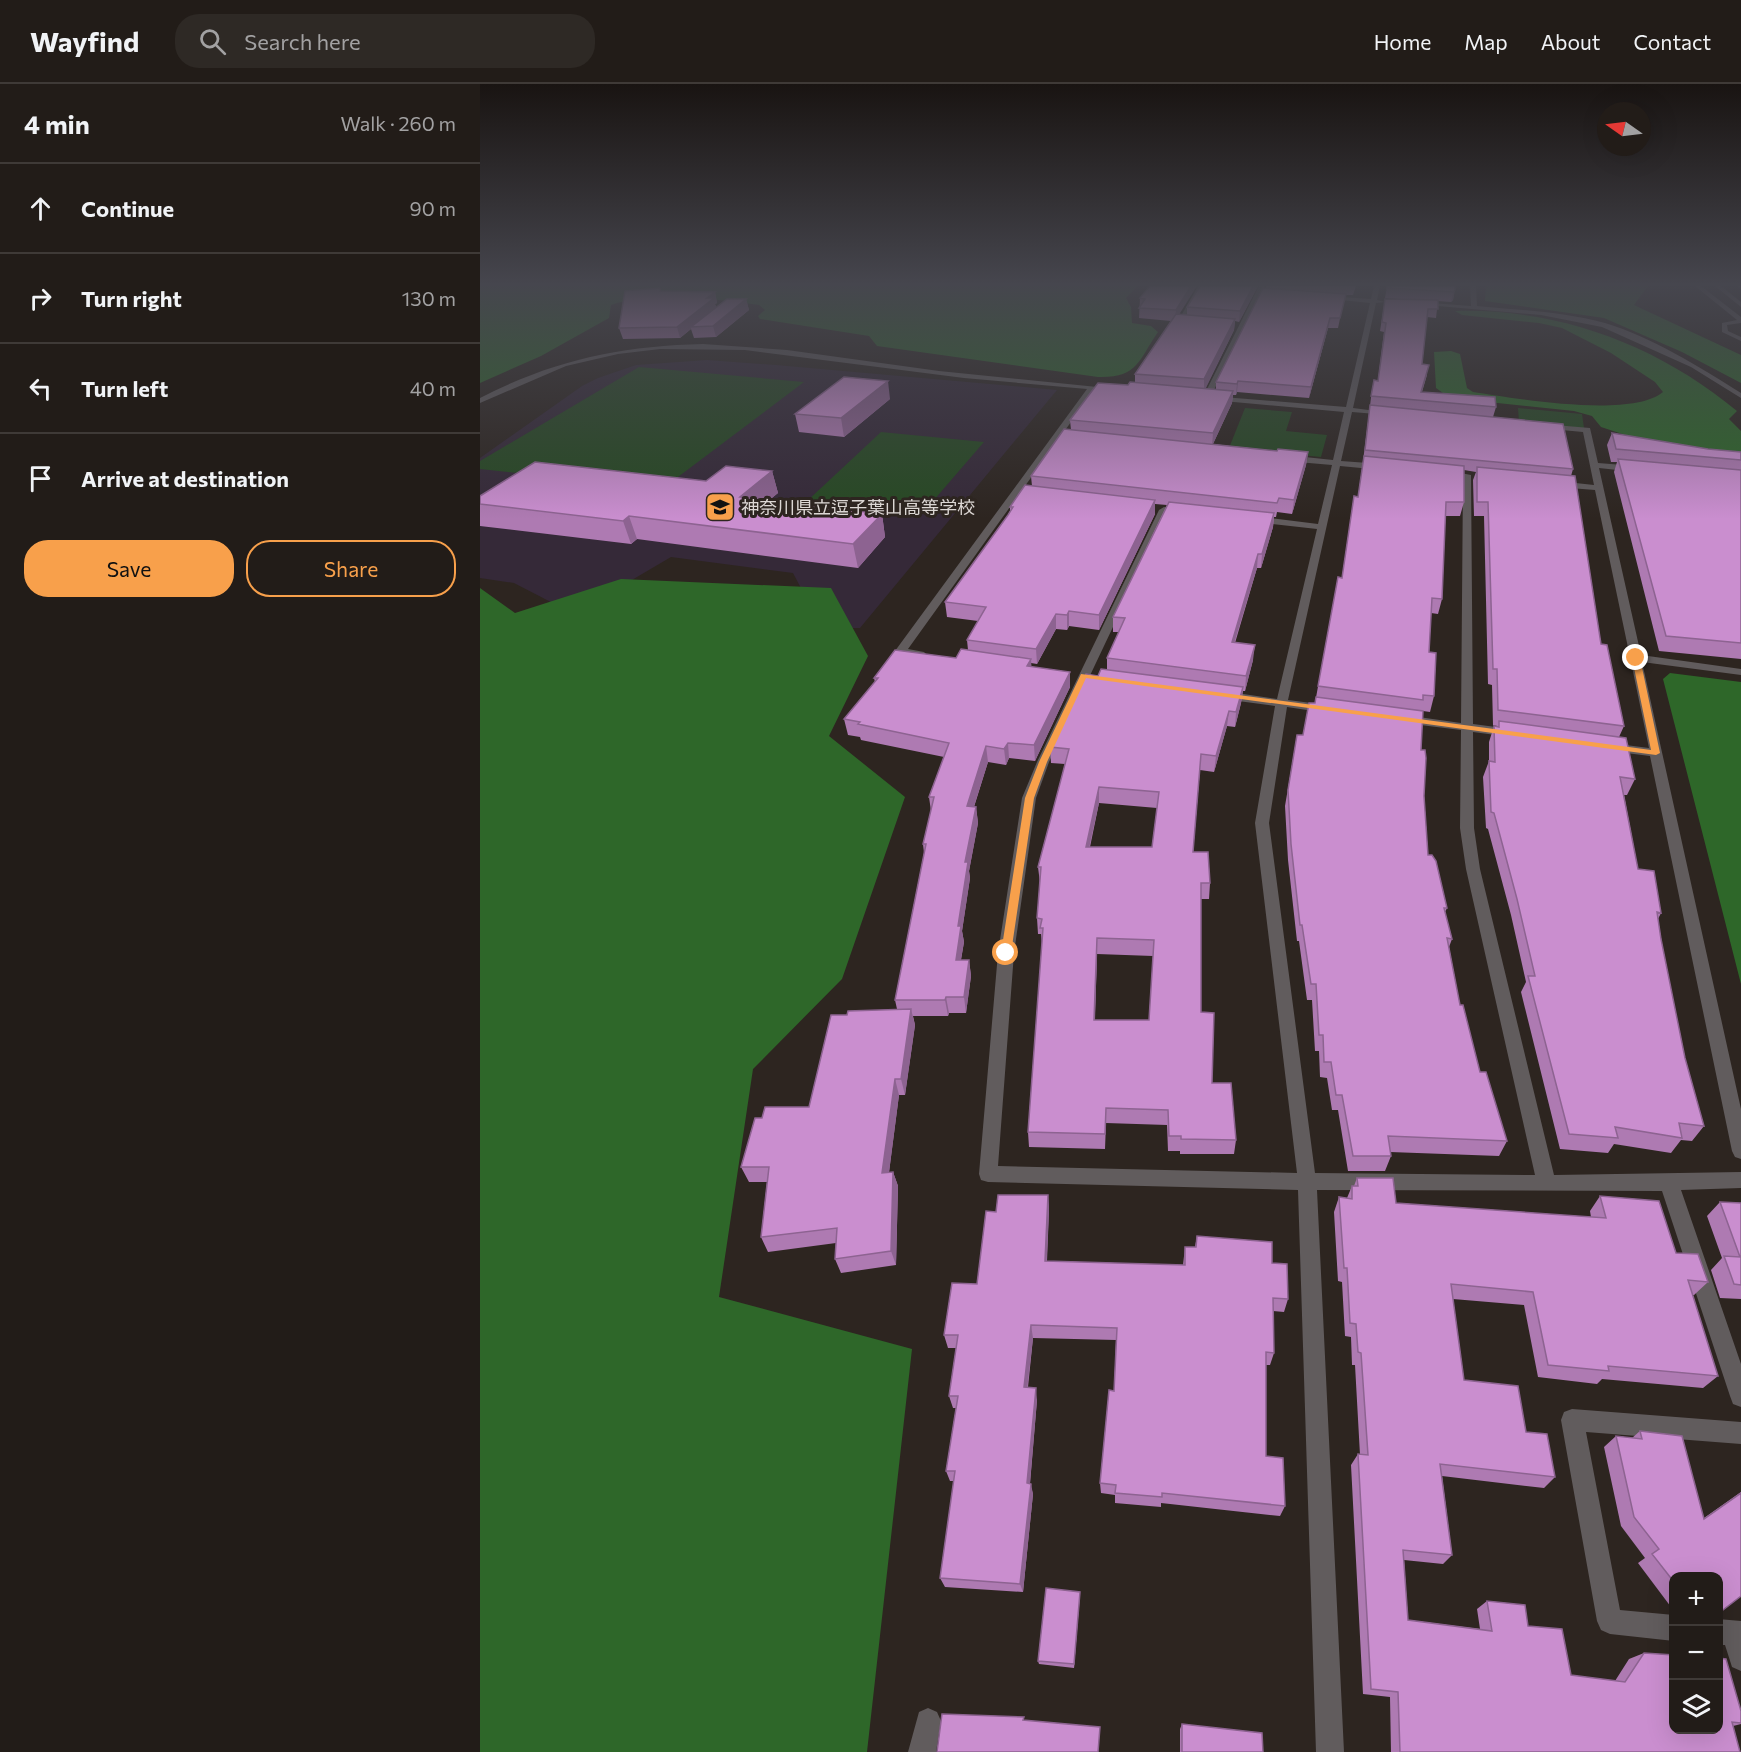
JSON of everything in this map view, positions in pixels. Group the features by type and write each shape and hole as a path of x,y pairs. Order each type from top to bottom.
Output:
{"street":[{"path":"480,400 523,379 568,364"},
{"path":"870,364 948,374 1127,391"},
{"path":"1207,397 1223,364"},
{"path":"1330,1752 1307,1181 1262,823 1282,702 1359,364"},
{"path":"1687,364 1712,376 1741,396"},
{"path":"935,656 901,651 1063,437 1092,388"},
{"path":"1196,396 1396,413"},
{"path":"1527,425 1587,430 1741,1151"},
{"path":"1271,456 1391,468"},
{"path":"1595,465 1651,470"},
{"path":"1435,472 1473,476 1467,828 1473,869 1546,1182"},
{"path":"1544,483 1600,488"},
{"path":"1198,513 1158,509 1043,762 1029,798 1006,953 988,1174 1307,1181 1669,1182 1741,1180"},
{"path":"1232,517 1322,527"},
{"path":"1636,658 1741,672"},
{"path":"1207,692 1344,711"},
{"path":"1388,717 1526,735"},
{"path":"1597,745 1656,753"},
{"path":"1669,1182 1741,1395"},
{"path":"1669,1627 1610,1621 1572,1420 1741,1433"},
{"path":"922,1752 928,1721"}],"shaded area":[{"name":"神奈川県立逗子葉山高等学校","path":"760,364 1057,390 860,628 822,628 793,573 671,557 574,614 514,583 480,578 480,458 582,386 636,365"}],"green space":[{"path":"480,364 523,364 480,383"},
{"path":"1004,364 1138,364 1121,374 1098,377"},
{"path":"1435,364 1462,364 1467,388 1473,392 1542,402 1625,404 1647,400 1663,392 1655,382 1627,364 1668,364 1737,411 1729,419 1741,431 1741,460 1665,448 1601,427 1592,416 1574,411 1450,398 1436,388"},
{"path":"1705,364 1741,364 1741,383"},
{"path":"639,367 804,382 662,489 480,469 480,461"},
{"path":"1245,408 1292,412 1286,431 1327,435 1321,457 1229,448"},
{"path":"1518,408 1582,414 1584,428 1519,422"},
{"path":"881,432 984,442 921,515 806,502"},
{"path":"621,579 831,588 868,656 829,736 905,797 842,979 753,1069 719,1297 912,1349 867,1752 480,1752 480,588 515,613"},
{"path":"1670,673 1741,682 1741,984 1663,679"}],"building":[{"path":"1142,364 1212,364 1204,379 1135,374"},
{"path":"1225,364 1317,364 1311,387 1238,381 1237,384 1216,382"},
{"path":"1380,364 1429,365 1421,392 1495,397 1496,407 1371,396 1374,380 1378,381"},
{"path":"844,377 888,381 841,418 795,414"},
{"path":"1130,382 1233,391 1213,433 1070,420 1098,383 1128,385"},
{"path":"1370,405 1563,424 1573,469 1365,450"},
{"path":"1064,429 1277,451 1278,449 1308,452 1294,500 1279,498 1277,503 1031,476"},
{"path":"1612,433 1708,449 1741,452 1741,460 1616,449"},
{"path":"1364,456 1464,466 1464,502 1446,502 1442,599 1432,598 1429,652 1436,653 1434,696 1423,695 1423,700 1318,686 1338,577 1342,578 1354,496 1358,497"},
{"path":"1618,459 1741,470 1741,643 1666,636"},
{"path":"535,462 706,481 726,466 772,471 740,497 882,514 853,544 629,516 623,521 480,504 480,496"},
{"path":"1477,467 1575,476 1601,644 1607,645 1624,726 1498,710 1497,669 1493,669 1488,502 1477,502"},
{"path":"1025,485 1155,500 1099,615 1069,611 1067,615 1056,614 1036,649 967,640 986,607 945,602 1008,515 1013,507 1010,507"},
{"path":"1169,502 1274,513 1262,554 1258,554 1232,642 1255,645 1246,676 1107,658 1125,618 1113,617"},
{"path":"961,649 1031,659 1027,666 1070,672 1034,745 1008,743 1004,749 986,746 967,806 976,807 965,862 968,862 958,926 961,926 956,960 969,960 964,997 946,997 945,1000 895,1000 926,844 923,844 934,797 929,797 949,743 844,719 878,678 874,678 895,650 956,658"},
{"path":"1101,669 1243,687 1236,712 1229,711 1216,756 1201,754 1193,852 1208,852 1210,883 1201,883 1201,1012 1214,1013 1212,1083 1231,1083 1236,1140 1181,1139 1181,1136 1169,1136 1168,1110 1106,1108 1105,1134 1028,1132 1043,928 1040,928 1042,919 1037,918 1041,867 1038,867 1069,749 1050,747 1086,674 1098,676","holes":["1099,787 1159,792 1152,847 1086,847","1097,938 1154,940 1149,1020 1094,1020"]},
{"path":"1316,697 1423,711 1421,750 1425,750 1426,758 1424,796 1428,855 1432,855 1436,861 1447,908 1444,908 1452,939 1447,938 1460,1005 1463,1005 1480,1072 1486,1072 1507,1141 1388,1136 1391,1156 1353,1156 1342,1095 1336,1095 1331,1062 1324,1062 1323,1035 1319,1035 1316,984 1311,984 1302,925 1300,925 1291,844 1288,790 1297,735 1303,735 1309,703 1315,703"},
{"path":"1499,721 1626,738 1635,779 1620,777 1638,869 1654,871 1661,913 1657,912 1661,939 1685,1058 1704,1126 1679,1123 1682,1138 1615,1127 1618,1138 1569,1134 1528,976 1535,976 1517,899 1494,813 1491,812 1489,761 1495,762 1494,726 1499,727"},
{"path":"911,1009 901,1079 895,1079 882,1173 893,1172 891,1251 835,1259 837,1228 761,1237 769,1167 741,1167 755,1118 762,1118 765,1107 809,1107 831,1015 847,1015 848,1011"},
{"path":"1357,1178 1393,1178 1396,1203 1606,1218 1600,1196 1659,1201 1676,1253 1698,1254 1708,1282 1688,1280 1718,1376 1608,1366 1609,1371 1548,1365 1533,1292 1451,1284 1464,1380 1518,1386 1526,1432 1547,1434 1555,1477 1440,1464 1452,1555 1403,1550 1408,1620 1492,1631 1487,1601 1525,1605 1528,1626 1562,1629 1571,1675 1625,1682 1644,1653 1669,1655 1669,1734 1723,1734 1723,1659 1726,1659 1741,1711 1741,1723 1732,1722 1740,1752 1400,1752 1398,1692 1371,1689 1358,1454 1368,1455 1361,1353 1358,1352 1356,1324 1350,1323 1339,1197 1352,1199 1352,1186 1358,1186"},
{"path":"998,1195 1048,1195 1045,1261 1185,1265 1185,1247 1196,1247 1197,1236 1272,1242 1272,1263 1287,1264 1288,1299 1273,1298 1274,1353 1266,1352 1266,1456 1283,1458 1285,1506 1162,1493 1162,1497 1115,1493 1116,1485 1100,1483 1109,1390 1114,1391 1117,1328 1031,1325 1024,1387 1036,1388 1027,1483 1031,1484 1020,1584 940,1578 955,1471 946,1471 958,1396 949,1396 958,1335 944,1335 952,1283 977,1284 986,1211 996,1212"},
{"path":"1720,1202 1741,1203 1741,1285 1734,1284 1724,1256 1740,1257"},
{"path":"1640,1431 1682,1436 1704,1519 1741,1493 1741,1596 1723,1610 1723,1572 1669,1572 1669,1576 1652,1554 1659,1549 1634,1517 1616,1436 1642,1439"},
{"path":"1046,1588 1080,1592 1074,1664 1038,1661"},
{"path":"942,1714 1024,1717 1023,1720 1100,1727 1098,1752 937,1752"},
{"path":"1182,1724 1262,1733 1263,1752 1182,1752"}],"place":[{"name":"神奈川県立逗子葉山高等学校","path":"720,507"}],"route":[{"path":"1006,953 1029,798 1043,762 1084,676 1656,753 1636,658"}]}
